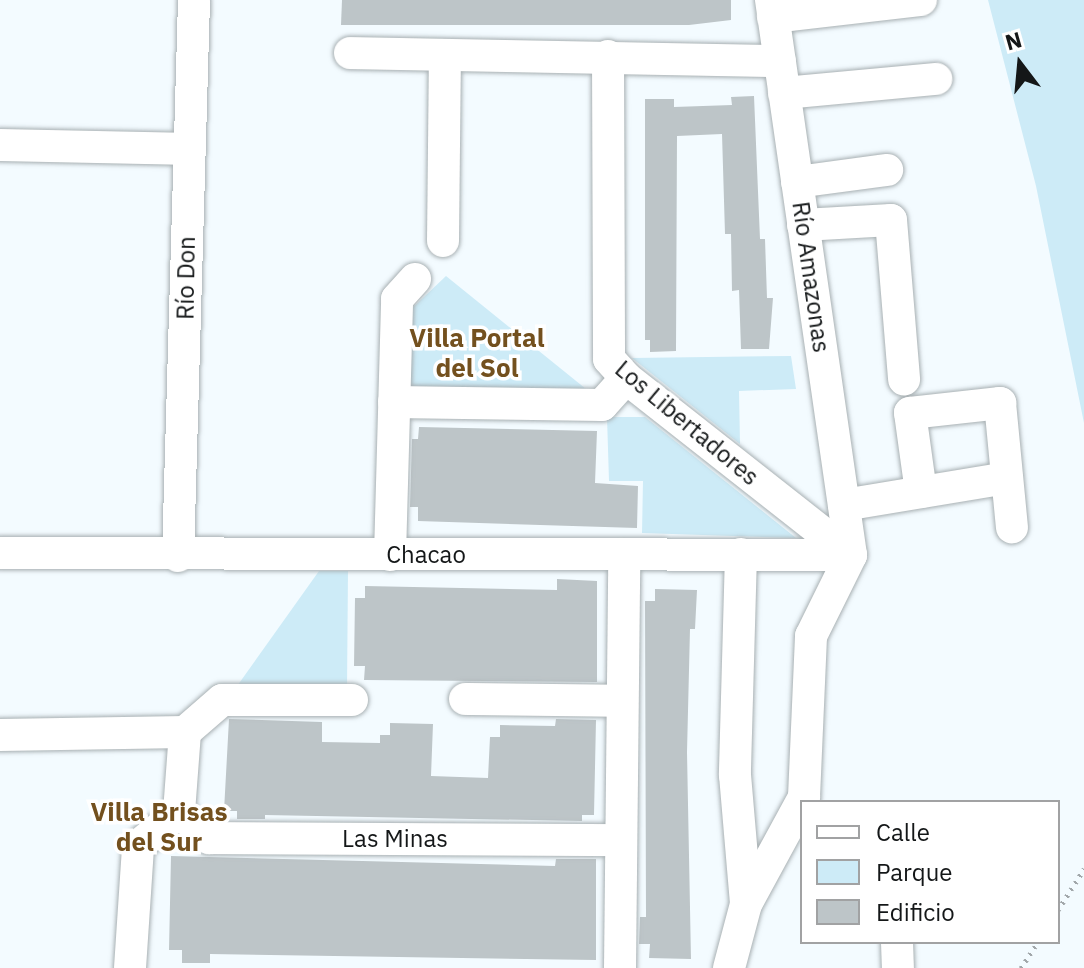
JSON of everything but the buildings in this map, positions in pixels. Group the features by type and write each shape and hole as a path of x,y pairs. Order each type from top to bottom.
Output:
{"street":[{"name":"Río Don","path":"178,556 194,0"},
{"path":"772,8 921,0"},
{"name":"Río Amazonas","path":"772,8 851,555"},
{"path":"350,53 780,61"},
{"path":"443,241 445,55"},
{"name":"Los Libertadores","path":"608,56 609,359 626,378 851,555"},
{"path":"784,93 936,79"},
{"path":"0,145 189,149"},
{"path":"797,182 887,170"},
{"path":"803,225 891,220 904,379"},
{"path":"390,555 397,299 415,279"},
{"path":"394,402 602,405 626,378"},
{"path":"921,492 910,413 1000,403 1012,527"},
{"path":"844,505 1007,478"},
{"name":"Chacao","path":"0,553 178,556 851,555"},
{"path":"620,968 624,554"},
{"path":"741,554 735,775 746,904"},
{"path":"806,799 811,636 851,555"},
{"path":"465,699 622,701"},
{"path":"0,735 185,732 222,700 352,700"},
{"path":"130,968 138,846 179,812 185,732"},
{"path":"729,968 746,904 800,810"},
{"name":"Las Minas","path":"179,812 209,838 621,840"},
{"path":"897,944 898,968"}],"path":[{"path":"1060,907 1084,869"},
{"path":"1021,968 1037,944"}],"green space":[{"path":"988,0 1084,0 1084,423 1036,186"},
{"path":"446,276 591,393 408,393 405,315"},
{"path":"791,356 796,389 739,391 740,444 632,358"},
{"path":"607,417 645,417 796,538 642,533 643,481 609,481"},
{"path":"319,571 348,571 347,688 235,689"}],"district":[{"name":"Villa Portal del Sol","path":"477,353"},
{"name":"Villa Brisas del Sur","path":"159,827"}]}
